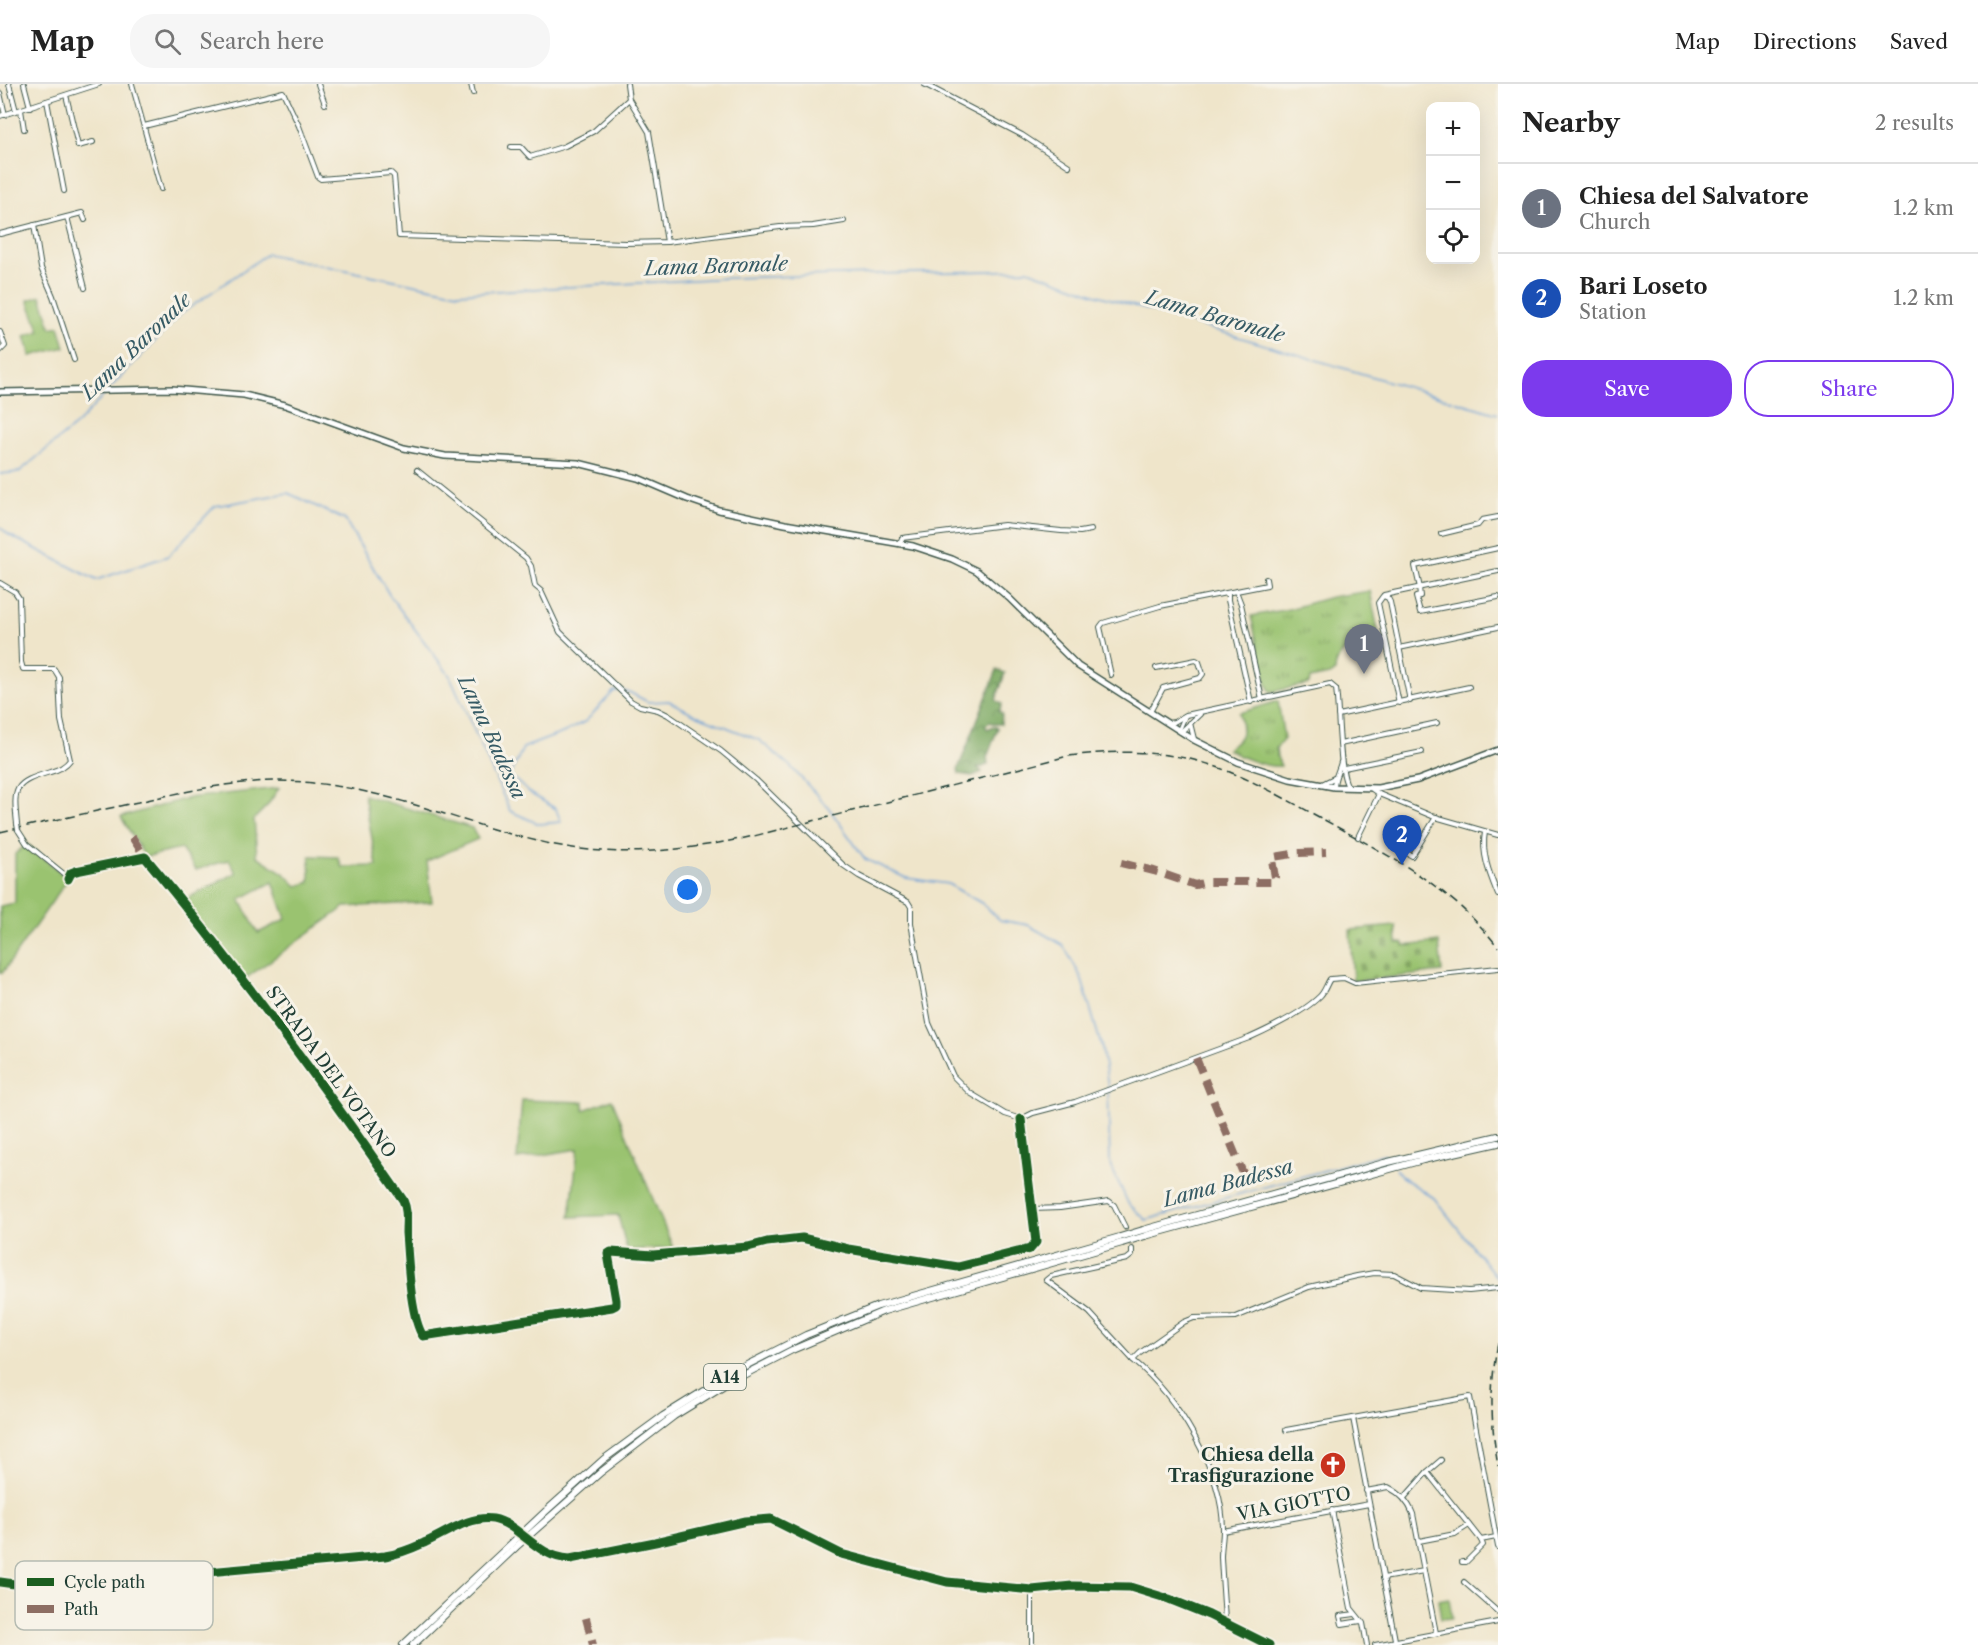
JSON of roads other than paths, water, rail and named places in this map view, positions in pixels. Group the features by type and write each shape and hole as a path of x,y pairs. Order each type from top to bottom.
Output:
{"highway":[{"name":"A14","path":"413,1645 524,1540 601,1472 674,1416 726,1384 792,1350 884,1311 1144,1233 1498,1136"},
{"name":"A14","path":"1422,1157 1498,1143"},
{"name":"A14","path":"403,1645 604,1459 663,1416 731,1374 806,1335 878,1306 1121,1240"}],"main road":[{"path":"0,392 197,390 244,395 309,413 404,448 445,456 578,463 638,478 687,499 728,512 795,526 900,543 952,559 977,571 1009,598 1078,666 1194,740 1232,759 1290,779 1321,785 1372,789 1418,780 1498,750"}],"street":[{"path":"9,84 24,129"},
{"path":"24,84 30,107"},
{"path":"0,93 2,116 66,95 83,86 99,84"},
{"path":"132,84 160,189"},
{"path":"318,84 325,104"},
{"path":"471,84 473,93"},
{"path":"627,84 629,99 649,132 667,242"},
{"path":"924,84 1023,135 1070,166"},
{"path":"144,126 283,92 318,177 391,173 394,176 399,236 626,243 667,242 844,221"},
{"path":"66,95 78,146 93,142"},
{"path":"511,147 521,147 530,157 565,146 594,131 629,99"},
{"path":"47,101 64,191"},
{"path":"0,234 82,213 85,220"},
{"path":"67,217 86,288"},
{"path":"33,225 41,268 53,296 74,360"},
{"path":"0,332 5,346 0,351"},
{"path":"417,470 526,558 531,566 535,586 541,591 560,632 631,700 640,706 668,715 721,751 756,780 843,865 908,902 911,908 911,923 929,1023 953,1076 970,1093 1005,1114 1021,1119 1034,1113 1076,1102 1249,1038 1276,1025 1316,999 1323,993 1330,980 1344,978 1355,984 1498,968"},
{"path":"1441,534 1478,525 1482,520 1498,517"},
{"path":"900,543 902,538 999,525 1061,531 1091,530"},
{"path":"1498,548 1415,566 1420,596 1416,597 1420,612 1498,597"},
{"path":"1399,703 1378,603 1383,596 1498,571"},
{"path":"1112,675 1100,627 1103,623 1160,606 1267,585 1266,579"},
{"path":"0,583 15,592 19,598 21,666 26,670 54,669 59,677 61,720 70,760 59,769 30,778 20,784 16,792 15,804 18,830 27,844 64,874"},
{"path":"1236,591 1241,604 1262,699"},
{"path":"1228,593 1251,702"},
{"path":"1383,596 1389,600 1410,701"},
{"path":"1399,648 1498,627"},
{"path":"1150,712 1163,688 1200,678 1203,675 1199,662 1196,660 1156,668"},
{"path":"1168,723 1186,715 1201,714 1326,684 1333,686 1336,689 1340,770 1334,778 1321,785"},
{"path":"1338,715 1469,687"},
{"path":"1180,731 1186,729 1190,722 1201,714"},
{"path":"1180,731 1186,715"},
{"path":"1190,722 1194,740"},
{"path":"1340,744 1437,723"},
{"path":"1344,768 1422,752"},
{"path":"1341,758 1344,779 1351,788"},
{"path":"1334,778 1334,786 1341,784 1344,779"},
{"path":"1372,789 1436,817 1498,835"},
{"path":"1358,837 1379,794"},
{"path":"1419,845 1399,837 1394,846 1412,856 1419,845 1436,817"},
{"path":"1485,832 1485,858 1498,895"},
{"path":"1403,851 1408,841"},
{"name":"STRADA DEL VOTANO","path":"68,879 71,873 76,871 145,857 199,922 389,1178 402,1200 406,1214 408,1263 414,1308 423,1336 612,1307 616,1305 616,1300 608,1254 611,1252 653,1255 748,1247 767,1242 802,1238 933,1264 965,1267 1034,1246 1036,1242 1032,1209"},
{"path":"1021,1119 1032,1209 1060,1208 1109,1201 1114,1205 1125,1227"},
{"path":"1132,1249 1132,1255 1127,1259 1052,1276 1046,1280 1089,1312 1168,1394 1209,1464 1216,1487 1223,1531 1221,1557 1225,1622"},
{"path":"1133,1360 1184,1322 1194,1318 1236,1317 1309,1287 1357,1276 1374,1273 1394,1274 1421,1288 1469,1291 1498,1288"},
{"path":"1286,1430 1470,1397 1498,1547"},
{"path":"1353,1418 1395,1643"},
{"path":"1404,1498 1427,1472 1442,1460"},
{"path":"1427,1472 1483,1545 1466,1562 1462,1562"},
{"path":"1366,1491 1386,1487 1404,1498 1413,1514 1436,1633"},
{"name":"VIA GIOTTO","path":"1223,1531 1369,1504"},
{"path":"1332,1510 1351,1608 1361,1621 1367,1645"},
{"path":"213,1571 392,1555 422,1545 480,1518 497,1519 540,1549 561,1558 579,1558 746,1521 771,1519 841,1554 947,1582 1032,1590 1071,1586 1130,1587 1169,1599 1225,1622 1269,1645"},
{"path":"1419,1541 1455,1534 1469,1525"},
{"path":"1481,1540 1496,1538"},
{"path":"1383,1578 1424,1570"},
{"path":"0,1582 15,1584"},
{"path":"1464,1582 1498,1612"},
{"path":"1032,1590 1032,1645"},
{"path":"1355,1614 1340,1616 1342,1624 1361,1621"},
{"path":"1375,1645 1498,1622"}],"waterway":[{"name":"Lama Baronale","path":"111,387 182,313 267,254 458,293 728,278 1028,270 1094,294 1498,414"},
{"name":"Lama Baronale","path":"0,474 19,472 77,424 106,393"},
{"name":"Lama Badessa","path":"0,527 9,535 96,580 168,556 215,506 288,493 345,520 390,596 450,676 510,811 539,824 561,822 556,809 528,792 510,775 523,748 565,732 586,721 614,691 618,691"},
{"name":"Lama Badessa","path":"622,691 629,692 648,702 669,701 696,715 759,740 790,766 828,807 865,859 906,878 948,884 983,904 1000,920 1028,925 1063,945 1081,977 1102,1048 1108,1086 1110,1164 1128,1203 1146,1220 1384,1154 1389,1160"},
{"name":"Lama Badessa","path":"1396,1169 1402,1177 1434,1198 1498,1279"}],"tunnel":[{"path":"1125,1227 1132,1249"}],"railway":[{"path":"0,832 203,788 291,781 373,793 546,843 598,851 650,851 702,846 754,836 1068,756 1114,752 1144,753 1190,759 1224,770 1319,817 1393,858 1438,888 1459,905 1498,947"},
{"path":"1498,1344 1493,1375 1492,1405 1498,1466"}],"place":[{"name":"Chiesa del Salvatore","path":"1364,674"},
{"name":"Bari Loseto","path":"1402,865"},
{"name":"Chiesa della Trasfigurazione","path":"1333,1465"}]}
